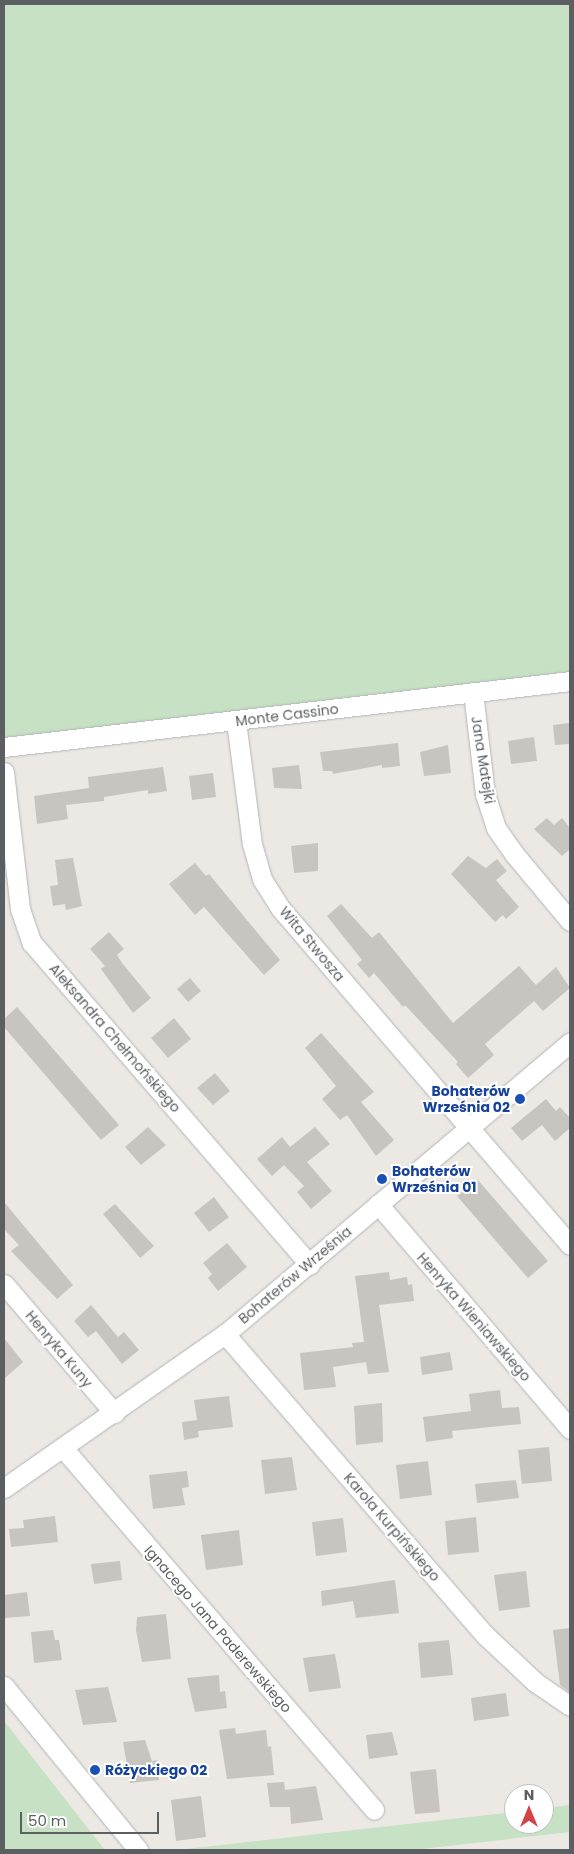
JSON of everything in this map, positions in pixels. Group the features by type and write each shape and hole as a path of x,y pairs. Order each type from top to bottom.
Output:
{"street":[{"name":"Monte Cassino","path":"4,747 570,681"},
{"name":"Jana Matejki","path":"473,692 485,794 496,828 515,855 570,921"},
{"name":"Wita Stwosza","path":"236,721 252,844 262,880 281,909 570,1245"},
{"name":"Aleksandra Chełmońskiego","path":"4,772 20,909 32,943 310,1265"},
{"name":"Bohaterów Września","path":"4,1488 225,1334 310,1265 378,1204 568,1047"},
{"name":"Henryka Wieniawskiego","path":"378,1204 570,1429"},
{"name":"Henryka Kuny","path":"4,1284 114,1413"},
{"name":"Karola Kurpińskiego","path":"225,1334 485,1635 535,1682 570,1706"},
{"name":"Ignacego Jana Paderewskiego","path":"63,1448 374,1810"},
{"path":"4,1686 138,1850"}],"green space":[{"path":"4,4 570,4 570,681 4,746"},
{"path":"4,1721 105,1850 4,1850"},
{"path":"570,1805 570,1832 554,1834 554,1807"},
{"path":"504,1813 504,1834 553,1834 413,1850 177,1850"}],"building":[{"path":"570,723 570,744 555,745 553,725"},
{"path":"534,737 537,761 511,764 508,741"},
{"path":"398,743 400,766 382,768 382,765 333,774 332,771 323,771 320,752"},
{"path":"448,745 451,773 424,776 420,752"},
{"path":"299,765 302,789 274,788 272,768"},
{"path":"163,767 167,791 148,794 148,790 104,797 104,801 66,805 68,819 37,824 34,796 89,788 88,777"},
{"path":"213,773 216,797 192,800 189,776"},
{"path":"547,818 554,825 562,818 570,828 570,849 562,856 534,829"},
{"path":"318,843 318,871 294,873 291,846"},
{"path":"468,856 486,868 497,859 507,871 496,880 519,907 506,919 503,915 495,922 451,874"},
{"path":"73,858 82,906 66,910 65,904 53,906 50,886 58,885 55,860"},
{"path":"195,863 206,876 209,874 280,960 264,975 204,907 195,915 169,884"},
{"path":"341,904 372,938 379,932 453,1023 519,966 536,985 556,967 570,988 543,1011 534,1001 485,1044 494,1055 468,1078 456,1064 458,1062 405,1005 403,1007 374,973 369,978 357,964 362,960 327,916"},
{"path":"109,932 124,949 117,955 122,963 151,998 133,1013 101,969 105,966 90,949"},
{"path":"190,978 201,991 188,1002 177,989"},
{"path":"17,1007 119,1125 101,1140 4,1027 4,1019"},
{"path":"174,1018 191,1039 168,1058 151,1038"},
{"path":"321,1033 374,1092 361,1102 394,1140 376,1156 347,1115 340,1120 322,1099 336,1086 305,1048"},
{"path":"215,1073 230,1091 213,1105 197,1088"},
{"path":"546,1099 556,1111 560,1107 570,1118 570,1128 555,1141 542,1125 522,1141 511,1128"},
{"path":"148,1127 166,1145 141,1165 125,1147"},
{"path":"315,1127 330,1144 307,1162 332,1191 311,1209 297,1192 304,1186 284,1165 272,1176 257,1159 282,1137 290,1147"},
{"path":"477,1179 548,1261 528,1278 457,1196"},
{"path":"214,1197 229,1217 209,1232 194,1213"},
{"path":"4,1202 73,1285 57,1299 11,1251 19,1245 4,1229"},
{"path":"115,1204 154,1246 140,1258 103,1214"},
{"path":"227,1243 247,1267 218,1291 208,1278 212,1274 203,1263"},
{"path":"389,1272 390,1280 407,1277 408,1285 412,1284 414,1301 379,1305 389,1372 368,1374 366,1362 333,1367 336,1387 304,1390 300,1353 353,1347 352,1343 364,1342 355,1276"},
{"path":"91,1305 118,1337 124,1332 139,1350 122,1364 96,1331 88,1337 74,1321"},
{"path":"4,1338 23,1362 4,1379"},
{"path":"450,1352 453,1370 422,1375 420,1357"},
{"path":"500,1390 502,1408 519,1407 521,1424 452,1431 453,1438 426,1442 423,1417 471,1411 469,1394"},
{"path":"229,1396 233,1427 198,1431 199,1437 184,1440 182,1422 197,1420 194,1400"},
{"path":"382,1403 383,1442 356,1445 354,1406"},
{"path":"549,1447 552,1481 522,1484 518,1450"},
{"path":"292,1457 297,1490 265,1494 261,1460"},
{"path":"428,1461 432,1495 400,1499 396,1465"},
{"path":"187,1471 189,1487 182,1488 185,1505 153,1509 149,1475"},
{"path":"516,1480 519,1498 477,1503 475,1484"},
{"path":"55,1516 58,1542 11,1547 9,1529 24,1528 23,1520"},
{"path":"476,1517 479,1552 448,1555 445,1521"},
{"path":"343,1518 347,1552 316,1556 312,1522"},
{"path":"239,1530 243,1565 206,1570 201,1535"},
{"path":"120,1561 122,1580 94,1584 91,1564"},
{"path":"526,1571 530,1607 499,1611 494,1575"},
{"path":"395,1580 399,1613 356,1618 353,1601 322,1606 321,1591"},
{"path":"27,1592 30,1616 5,1618 4,1595"},
{"path":"166,1614 171,1659 142,1662 136,1630 137,1617"},
{"path":"570,1628 569,1692 560,1685 553,1630"},
{"path":"53,1630 55,1640 59,1640 62,1660 34,1663 31,1632"},
{"path":"449,1640 453,1675 421,1678 418,1643"},
{"path":"335,1654 341,1688 309,1692 303,1658"},
{"path":"219,1675 220,1692 225,1691 227,1708 195,1712 187,1678"},
{"path":"108,1687 117,1722 83,1725 75,1690"},
{"path":"506,1693 509,1716 474,1721 471,1698"},
{"path":"235,1728 236,1734 266,1730 268,1747 271,1746 274,1775 227,1779 219,1730"},
{"path":"392,1732 398,1755 369,1759 366,1735"},
{"path":"145,1740 152,1761 157,1760 159,1780 130,1783 123,1742"},
{"path":"436,1769 440,1812 415,1814 410,1772"},
{"path":"284,1782 285,1790 316,1786 323,1820 291,1824 290,1807 270,1807 267,1783"},
{"path":"201,1796 206,1837 176,1841 171,1800"}],"place":[{"name":"Bohaterów Września 02","path":"520,1099"},
{"name":"Bohaterów Września 01","path":"382,1179"},
{"name":"Różyckiego 02","path":"95,1770"}]}
